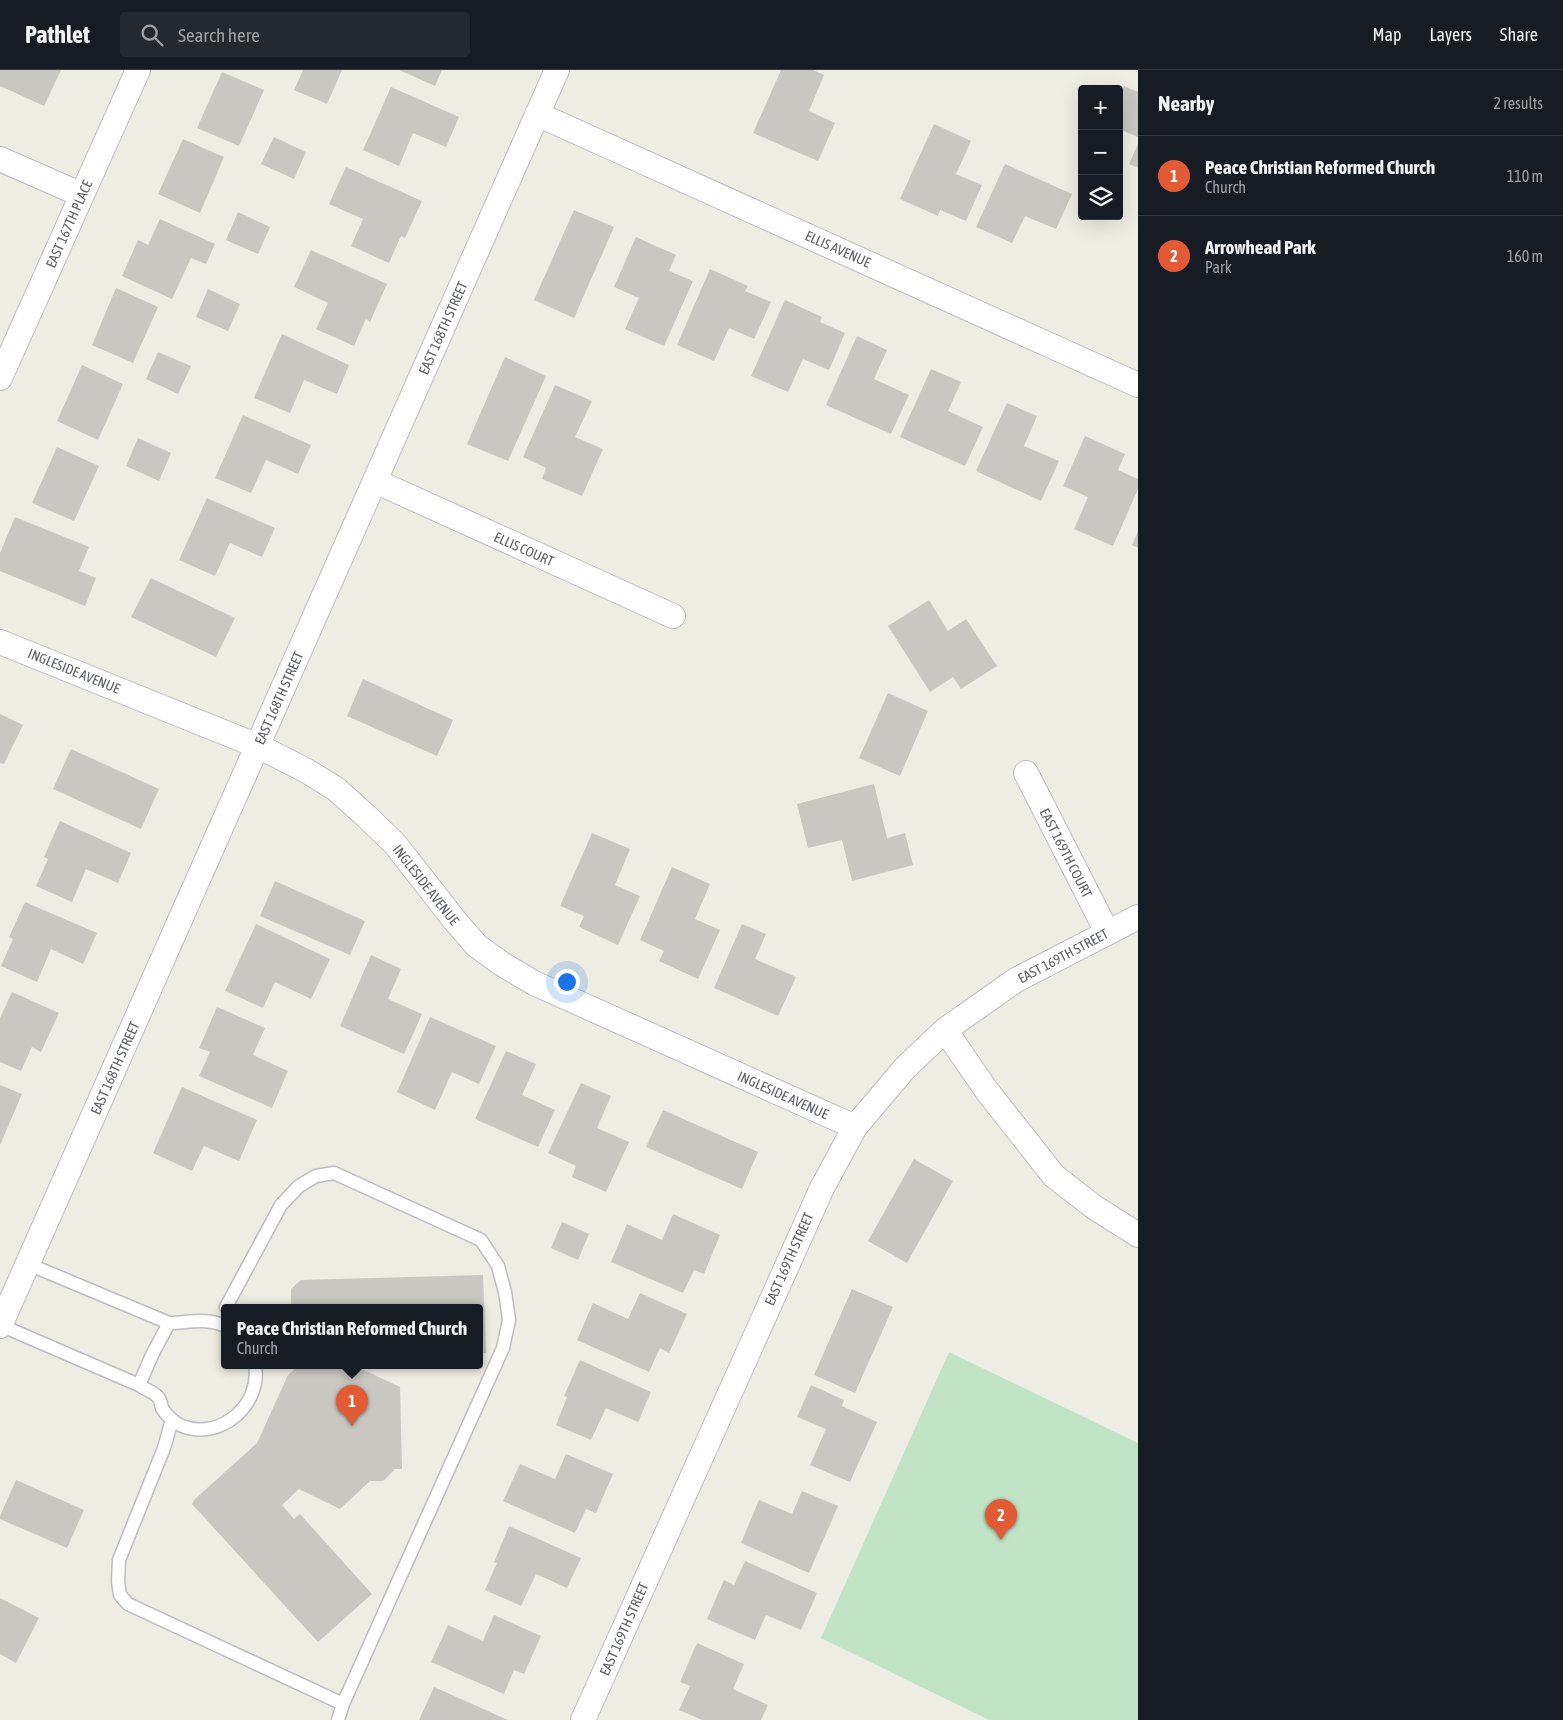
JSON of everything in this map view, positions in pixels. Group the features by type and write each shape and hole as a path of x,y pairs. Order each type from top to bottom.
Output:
{"street":[{"name":"EAST 167TH PLACE","path":"0,378 138,70"},
{"name":"EAST 168TH STREET","path":"0,1325 557,70"},
{"name":"ELLIS AVENUE","path":"538,114 1138,385"},
{"path":"0,159 82,195"},
{"name":"ELLIS COURT","path":"375,481 673,616"},
{"name":"INGLESIDE AVENUE","path":"0,642 258,746 307,771 336,790 395,844 477,946 502,964 534,983 855,1127"},
{"name":"EAST 169TH COURT","path":"1026,773 1107,932"},
{"name":"EAST 169TH STREET","path":"583,1720 810,1214 855,1127 905,1068 945,1030 1016,980 1138,917"},
{"path":"945,1030 987,1091 1054,1176 1094,1207 1138,1235"}],"lane":[{"path":"227,1304 281,1205 299,1186 316,1176 334,1174 481,1240 498,1266 506,1292 509,1320 503,1348 343,1704 338,1720"},
{"path":"28,1264 169,1323 187,1323 198,1320 221,1324"},
{"path":"139,1385 169,1323"},
{"path":"0,1325 139,1385 159,1398 162,1408 172,1420 180,1426 194,1430 213,1429 231,1421 242,1411 250,1400 255,1386 256,1369"},
{"path":"172,1420 164,1448 119,1560 118,1581 120,1596 128,1604 343,1704"}],"green space":[{"path":"949,1352 1138,1443 1138,1720 989,1720 821,1638"}],"building":[{"path":"0,70 61,70 44,106 0,86"},
{"path":"303,70 342,70 327,104 294,90"},
{"path":"399,70 442,70 435,86"},
{"path":"781,70 813,70 824,75 809,111 835,123 818,161 753,133"},
{"path":"222,72 264,90 239,146 197,128"},
{"path":"1124,86 1138,92 1138,137 1123,131"},
{"path":"391,87 459,117 446,147 413,133 399,166 363,150"},
{"path":"934,124 971,141 956,174 982,185 966,221 940,210 938,216 900,199"},
{"path":"274,137 306,152 294,179 261,164"},
{"path":"183,139 224,157 200,213 158,194"},
{"path":"1138,144 1138,168 1129,164"},
{"path":"1005,164 1072,194 1056,229 1025,216 1012,243 976,227"},
{"path":"346,167 422,201 405,238 401,236 389,263 351,246 363,219 329,204"},
{"path":"574,210 614,227 574,318 534,300"},
{"path":"238,212 270,227 258,254 226,240"},
{"path":"160,219 215,244 206,264 191,258 172,299 122,276 138,240 148,245"},
{"path":"636,237 676,255 669,271 693,281 664,346 625,329 639,298 614,287"},
{"path":"311,250 387,284 370,322 366,319 354,346 316,329 328,303 294,287"},
{"path":"710,269 748,286 745,291 771,302 754,339 729,328 714,361 677,345"},
{"path":"116,288 158,307 133,363 92,345"},
{"path":"208,289 240,304 228,331 196,317"},
{"path":"785,300 822,317 820,322 845,333 829,370 803,359 788,392 751,376"},
{"path":"282,334 349,365 337,394 304,380 290,413 254,398"},
{"path":"857,336 887,350 874,379 909,395 891,434 826,405"},
{"path":"158,352 191,366 178,394 146,379"},
{"path":"505,357 546,376 508,461 467,444"},
{"path":"82,365 123,384 98,440 57,421"},
{"path":"931,369 961,382 948,411 983,427 965,466 900,437"},
{"path":"555,385 592,401 575,437 603,449 582,496 542,479 546,468 523,457"},
{"path":"1007,403 1037,416 1024,446 1059,461 1041,501 976,471"},
{"path":"243,415 311,445 298,474 266,460 251,493 215,478"},
{"path":"1085,436 1125,454 1118,470 1138,479 1138,489 1113,546 1074,529 1088,497 1063,486"},
{"path":"138,438 171,453 159,481 126,466"},
{"path":"57,447 99,466 74,521 32,503"},
{"path":"207,498 275,528 262,557 230,543 215,576 179,560"},
{"path":"15,517 89,547 79,571 96,578 85,606 0,571 0,553"},
{"path":"1138,531 1138,548 1132,545"},
{"path":"151,578 235,618 216,657 131,617"},
{"path":"929,600 948,631 966,619 997,666 961,689 953,677 930,692 888,626"},
{"path":"363,679 453,720 437,756 347,716"},
{"path":"888,693 928,711 900,776 859,758"},
{"path":"0,714 23,725 4,764 0,763"},
{"path":"71,749 159,789 141,829 53,789"},
{"path":"874,784 887,838 905,833 913,865 852,881 842,840 808,848 797,804"},
{"path":"60,821 131,853 118,883 86,869 72,902 36,886 48,859 44,857"},
{"path":"592,833 630,849 615,885 640,896 618,945 579,927 584,916 560,906"},
{"path":"672,867 710,884 695,919 720,930 698,979 659,961 664,951 640,940"},
{"path":"275,881 365,921 350,955 260,916"},
{"path":"25,902 97,933 83,964 51,949 37,982 1,966 13,939 9,937"},
{"path":"256,924 330,959 311,999 275,982 263,1008 225,991"},
{"path":"742,924 766,934 755,959 796,977 778,1016 714,988"},
{"path":"371,955 401,969 388,999 422,1014 404,1054 340,1026"},
{"path":"12,992 59,1013 41,1052 32,1047 21,1071 0,1062 0,1018"},
{"path":"217,1007 265,1028 253,1055 288,1071 272,1108 199,1076 210,1052 199,1048"},
{"path":"430,1017 496,1046 479,1084 452,1072 435,1110 397,1092"},
{"path":"506,1051 536,1064 522,1095 555,1110 538,1147 475,1119"},
{"path":"581,1083 611,1096 597,1128 629,1142 606,1192 572,1177 576,1166 548,1153"},
{"path":"0,1085 22,1094 0,1145"},
{"path":"182,1087 257,1120 239,1161 204,1146 192,1171 153,1153"},
{"path":"663,1110 758,1152 742,1189 646,1147"},
{"path":"914,1159 953,1181 907,1263 868,1241"},
{"path":"673,1214 720,1235 704,1274 694,1270 683,1293 611,1262 627,1224 662,1240"},
{"path":"562,1222 589,1234 578,1260 551,1248"},
{"path":"483,1275 486,1353 483,1353 483,1304 291,1304 291,1289 301,1280"},
{"path":"852,1289 893,1307 855,1393 814,1375"},
{"path":"640,1293 687,1314 669,1353 660,1348 649,1372 577,1340 593,1303 628,1319"},
{"path":"580,1360 651,1392 638,1422 606,1408 591,1440 556,1425 567,1397 564,1396"},
{"path":"362,1369 400,1387 402,1469 395,1469 383,1481 370,1481 340,1509 299,1489 282,1505 294,1519 300,1514 372,1594 318,1642 192,1504 195,1499 257,1443 288,1375 294,1370"},
{"path":"811,1385 844,1400 842,1406 877,1422 850,1482 810,1465 826,1429 797,1417"},
{"path":"566,1454 613,1474 596,1513 586,1509 575,1533 503,1501 520,1464 555,1479"},
{"path":"16,1480 84,1510 67,1548 0,1519"},
{"path":"802,1491 838,1506 809,1573 741,1543 759,1500 792,1514"},
{"path":"509,1526 581,1558 567,1588 536,1574 521,1606 485,1590 497,1563 494,1562"},
{"path":"745,1561 817,1593 801,1630 766,1615 755,1640 707,1619 724,1580 734,1585"},
{"path":"0,1598 39,1618 16,1663 0,1654"},
{"path":"494,1615 541,1636 524,1674 514,1670 504,1694 431,1662 448,1625 483,1641"},
{"path":"697,1643 744,1664 733,1689 768,1705 761,1720 702,1720 679,1710 690,1686 680,1682"},
{"path":"434,1687 508,1720 419,1720"}],"place":[{"name":"Peace Christian Reformed Church","path":"352,1426"},
{"name":"Arrowhead Park","path":"1001,1540"}]}
